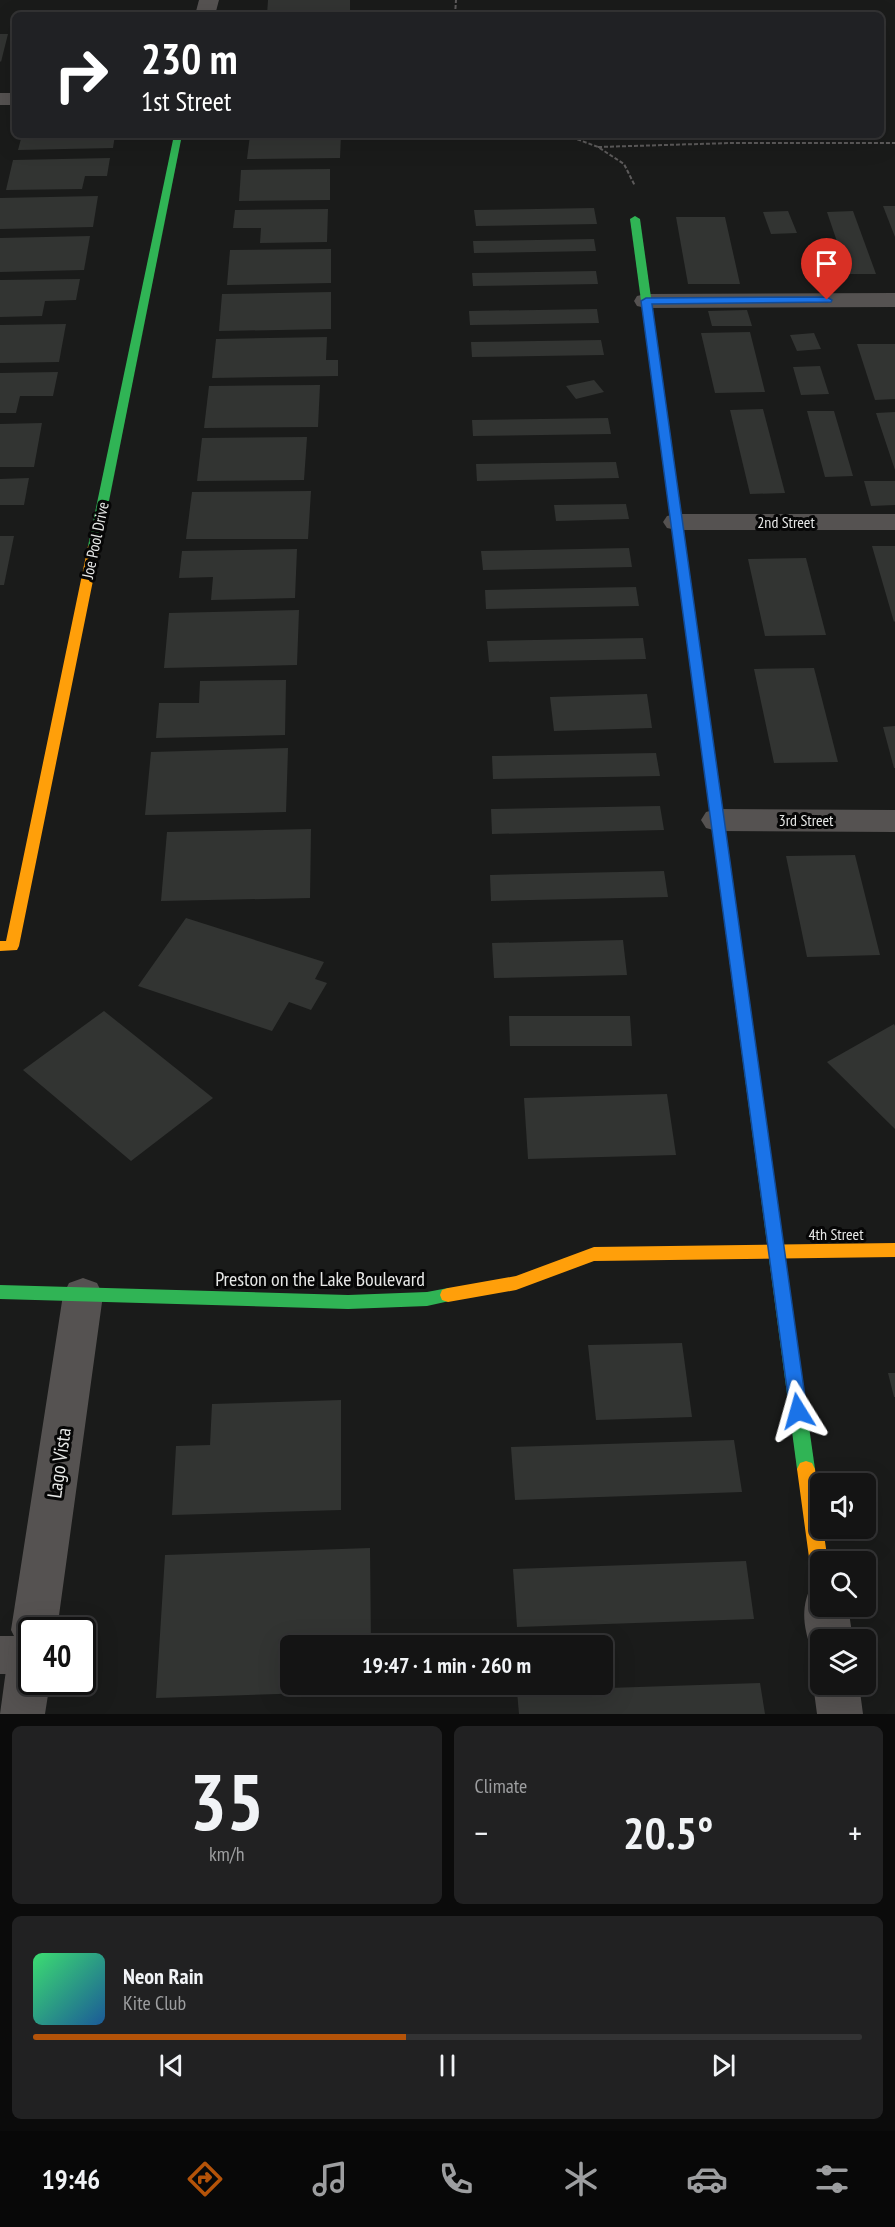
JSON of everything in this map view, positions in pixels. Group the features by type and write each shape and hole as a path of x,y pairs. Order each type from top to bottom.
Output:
{"street":[{"name":"Joe Pool Drive","path":"6,946 177,138"},
{"path":"635,219 817,1551"},
{"path":"646,301 895,300"},
{"name":"2nd Street","path":"677,522 895,522"},
{"name":"3rd Street","path":"717,820 895,820"},
{"name":"4th Street","path":"777,1250 895,1250"},
{"name":"Preston on the Lake Boulevard","path":"0,1292 348,1302 427,1299 516,1283 594,1254 777,1250"},
{"name":"Lago Vista","path":"29,1617 83,1295"},
{"name":"Lago Vista","path":"22,1714 23,1695"},
{"path":"837,1695 840,1714"}],"path":[{"path":"574,138 598,147 624,164 642,201 635,219"},
{"path":"598,147 895,143"}],"building":[{"path":"268,0 350,0 350,12 267,12"},
{"path":"0,34 8,34 1,62 0,61"},
{"path":"21,138 115,138 113,148 18,150"},
{"path":"250,138 341,138 340,158 247,159"},
{"path":"110,158 107,176 85,176 82,189 6,190 13,160"},
{"path":"330,169 330,200 239,201 241,170"},
{"path":"98,196 93,227 0,229 0,198"},
{"path":"883,206 895,206 895,237"},
{"path":"594,208 597,224 476,226 474,210"},
{"path":"328,209 327,242 260,243 261,228 233,228 235,210"},
{"path":"788,211 797,233 771,234 763,212"},
{"path":"853,211 876,274 848,274 827,212"},
{"path":"676,217 725,217 740,284 688,284"},
{"path":"90,236 84,270 0,272 0,238"},
{"path":"594,239 596,251 474,253 473,241"},
{"path":"331,249 331,283 227,285 230,250"},
{"path":"596,271 598,284 473,286 472,273"},
{"path":"80,279 76,300 45,301 42,316 0,317 0,280"},
{"path":"331,292 331,329 219,331 222,294"},
{"path":"597,309 599,323 470,325 469,311"},
{"path":"747,310 752,326 712,326 708,311"},
{"path":"66,324 59,362 0,363 0,325"},
{"path":"750,332 765,392 715,393 701,333"},
{"path":"814,333 821,349 797,351 790,335"},
{"path":"327,337 326,360 338,360 338,376 212,378 216,339"},
{"path":"601,340 604,355 472,357 471,342"},
{"path":"857,344 895,344 895,399 875,400"},
{"path":"820,366 829,394 801,395 793,367"},
{"path":"58,372 53,396 20,396 16,413 0,413 0,373"},
{"path":"594,380 604,392 576,399 566,386"},
{"path":"320,385 318,427 204,428 209,386"},
{"path":"763,409 785,493 750,494 730,410"},
{"path":"807,411 834,411 853,476 825,477"},
{"path":"895,412 895,470 876,413"},
{"path":"608,418 611,434 473,436 472,420"},
{"path":"42,423 34,467 0,467 0,424"},
{"path":"307,437 304,480 197,481 202,438"},
{"path":"616,462 619,478 477,481 476,464"},
{"path":"29,478 24,505 0,505 0,479"},
{"path":"864,481 895,481 895,505 871,506"},
{"path":"311,491 308,539 186,539 192,492"},
{"path":"626,504 629,519 556,521 554,505"},
{"path":"0,536 14,536 4,585 0,585"},
{"path":"872,546 895,546 894,622"},
{"path":"629,548 632,567 483,570 481,551"},
{"path":"297,549 295,598 211,600 213,577 179,578 182,551"},
{"path":"806,558 826,635 765,636 748,559"},
{"path":"636,587 639,606 486,609 485,590"},
{"path":"299,610 297,665 164,668 169,613"},
{"path":"643,638 646,659 489,662 487,641"},
{"path":"814,668 838,762 774,763 754,669"},
{"path":"286,680 285,735 156,738 159,703 199,703 200,681"},
{"path":"647,694 652,728 554,731 550,697"},
{"path":"895,726 895,768 894,768 883,727"},
{"path":"288,748 286,812 145,815 151,752"},
{"path":"656,753 660,776 493,779 492,756"},
{"path":"660,806 664,830 492,834 491,809"},
{"path":"311,829 310,898 161,901 167,832"},
{"path":"855,855 880,955 807,957 786,856"},
{"path":"664,871 668,897 491,901 490,875"},
{"path":"186,918 324,962 315,979 327,983 311,1010 289,1002 272,1031 138,986"},
{"path":"623,940 627,975 494,978 492,943"},
{"path":"104,1011 213,1098 131,1161 23,1070"},
{"path":"509,1016 630,1016 632,1046 510,1046"},
{"path":"894,1024 895,1026 895,1129 827,1062"},
{"path":"667,1094 676,1155 528,1159 524,1098"},
{"path":"682,1343 692,1417 596,1420 588,1345"},
{"path":"888,1373 895,1373 895,1397 894,1397"},
{"path":"341,1400 341,1510 172,1515 176,1446 210,1445 212,1404"},
{"path":"734,1440 742,1492 515,1500 511,1447"},
{"path":"370,1548 371,1635 280,1635 280,1694 156,1698 165,1555"},
{"path":"746,1561 754,1619 517,1627 513,1569"},
{"path":"760,1683 765,1714 519,1714 517,1695 613,1695 613,1688"}],"traffic: fast":[{"path":"94,546 177,138"},
{"path":"635,219 686,590"},
{"path":"744,1018 806,1469"},
{"path":"0,1292 348,1302 427,1299 448,1295"}],"traffic: slow":[{"path":"0,946 12,946 94,546"},
{"path":"708,753 744,1018"},
{"path":"448,1295 516,1283 594,1254 895,1250"},
{"path":"806,1469 817,1551"}],"traffic: jam":[{"path":"686,590 708,753"}],"route":[{"path":"798,1411 646,301 827,300"}]}
